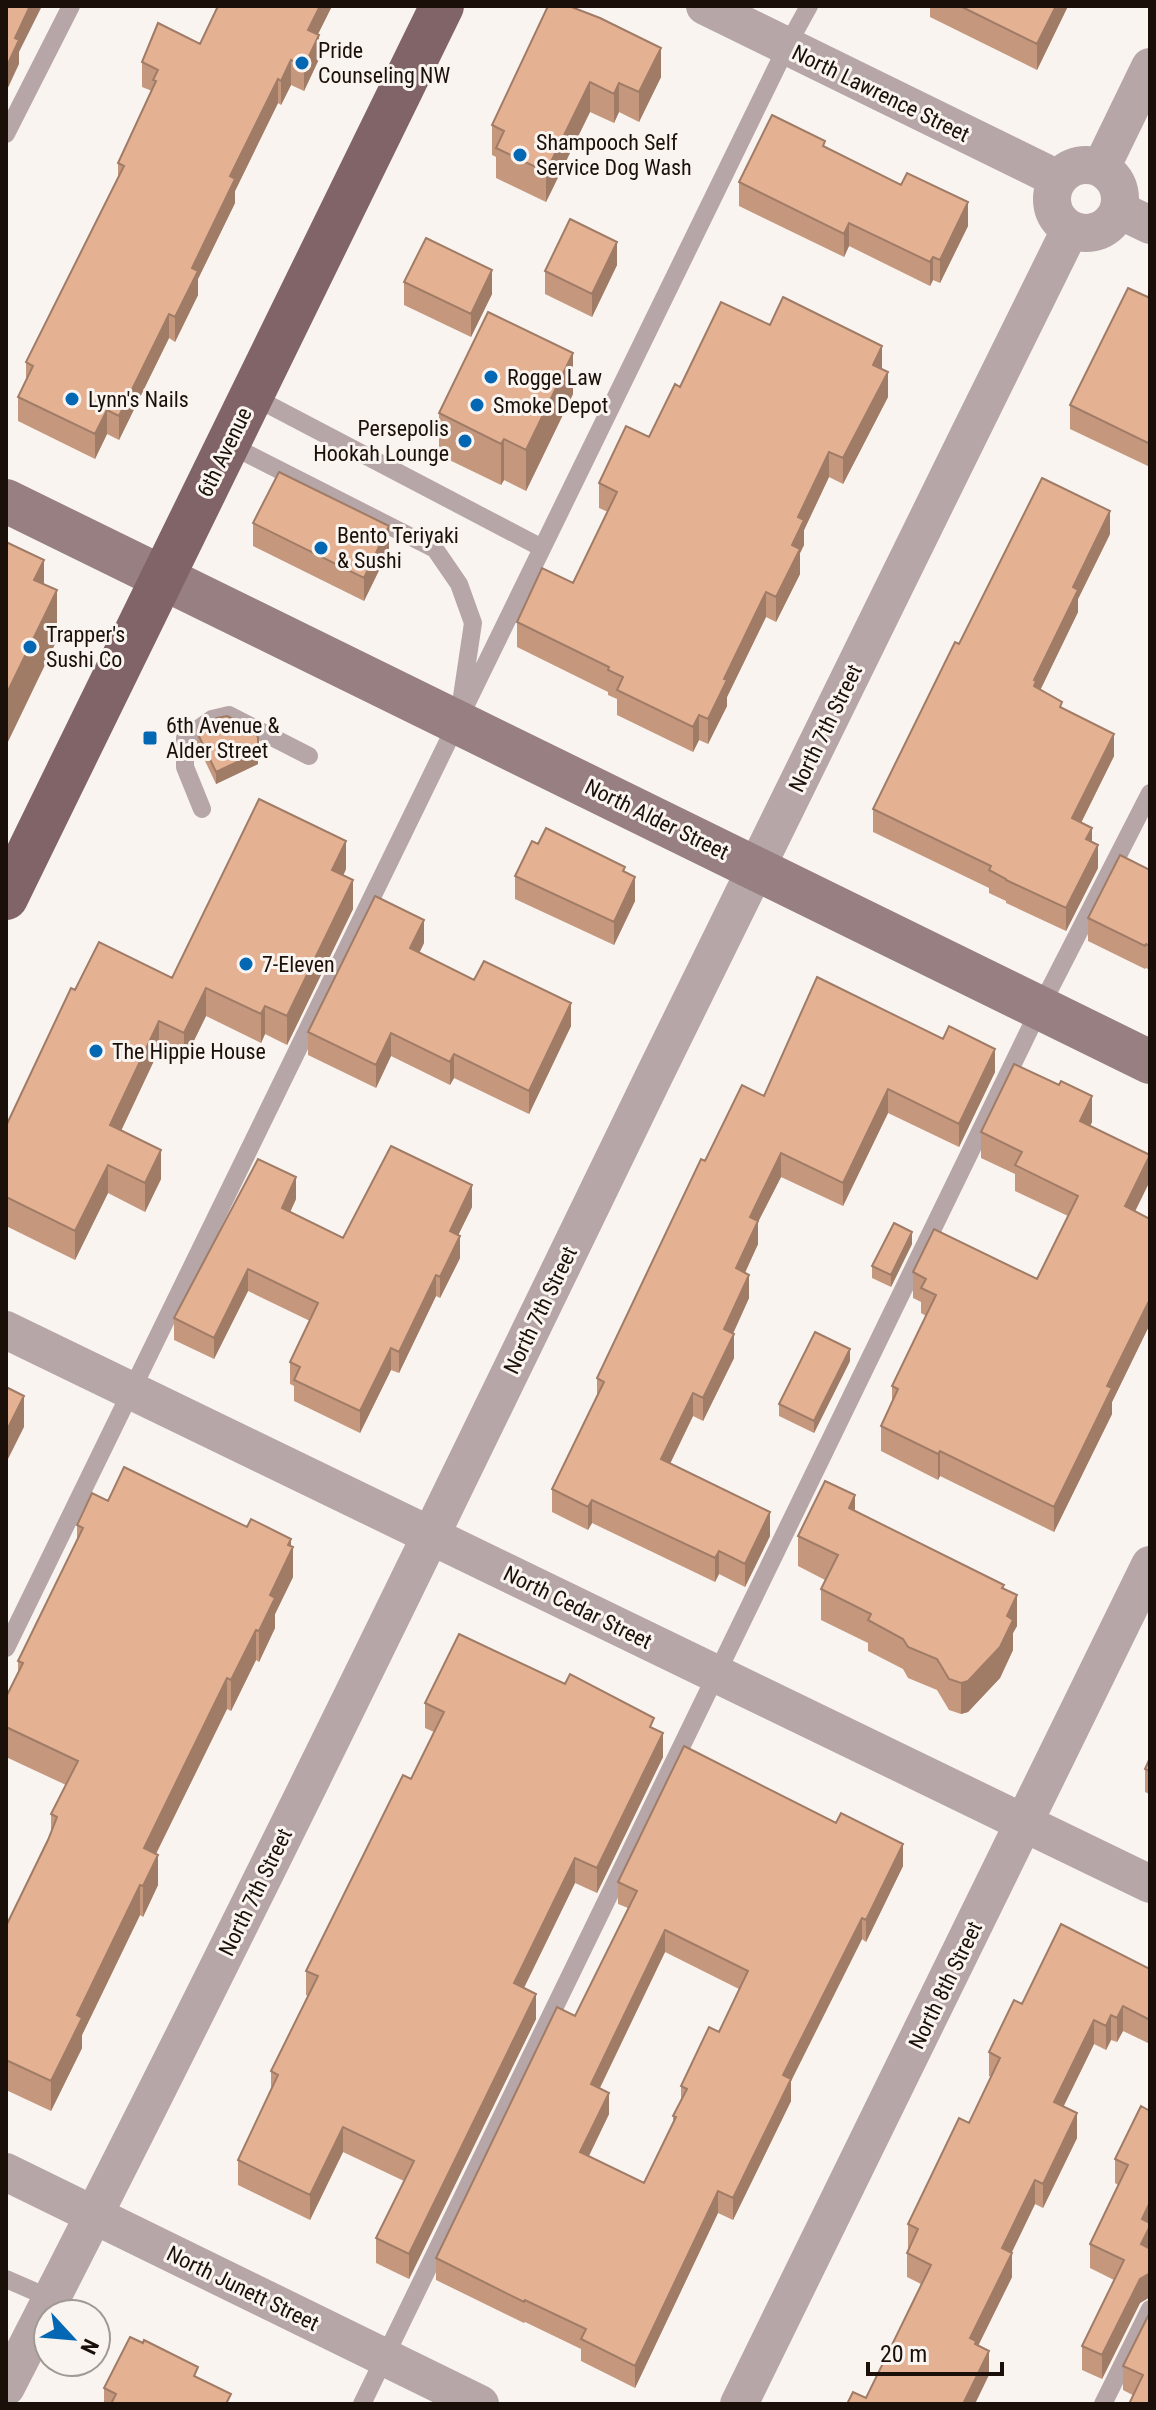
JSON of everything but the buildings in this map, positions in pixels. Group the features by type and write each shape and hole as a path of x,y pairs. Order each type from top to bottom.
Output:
{"main road":[{"name":"6th Avenue","path":"6,898 442,6"}],"street":[{"name":"North Lawrence Street","path":"705,6 1058,179"},
{"path":"1101,168 1150,67"},
{"path":"1082,165 1101,168 1115,181 1120,200 1134,218 1114,220 1093,233 1070,230 1054,213 1051,202 1058,179 1064,172 1082,165"},
{"name":"North 7th Street","path":"53,2298 431,1535 1070,230"},
{"name":"North Alder Street","path":"6,501 1150,1062"},
{"name":"North Cedar Street","path":"6,1330 1150,1884"},
{"name":"North 8th Street","path":"739,2404 1150,1565"},
{"name":"North Junett Street","path":"6,2172 480,2404"},
{"name":"North 7th Street","path":"6,2387 32,2337"}],"lane":[{"path":"6,134 71,6"},
{"path":"6,1648 809,6"},
{"path":"252,396 542,548"},
{"path":"228,444 435,549 459,584 473,623 458,722"},
{"path":"202,809 185,767 185,738 212,719 229,715 309,756"},
{"path":"362,2404 1040,1008 1150,793"},
{"path":"6,2279 50,2298"},
{"path":"1103,2404 1150,2309"}],"place":[{"name":"Pride Counseling NW","path":"302,63"},
{"name":"Shampooch Self Service Dog Wash","path":"520,155"},
{"name":"Rogge Law","path":"491,377"},
{"name":"Lynn's Nails","path":"72,399"},
{"name":"Smoke Depot","path":"477,405"},
{"name":"Persepolis Hookah Lounge","path":"465,441"},
{"name":"Bento Teriyaki & Sushi","path":"321,548"},
{"name":"Trapper's Sushi Co","path":"30,647"},
{"name":"6th Avenue & Alder Street","path":"150,738"},
{"name":"7-Eleven","path":"246,964"},
{"name":"The Hippie House","path":"96,1051"}]}
